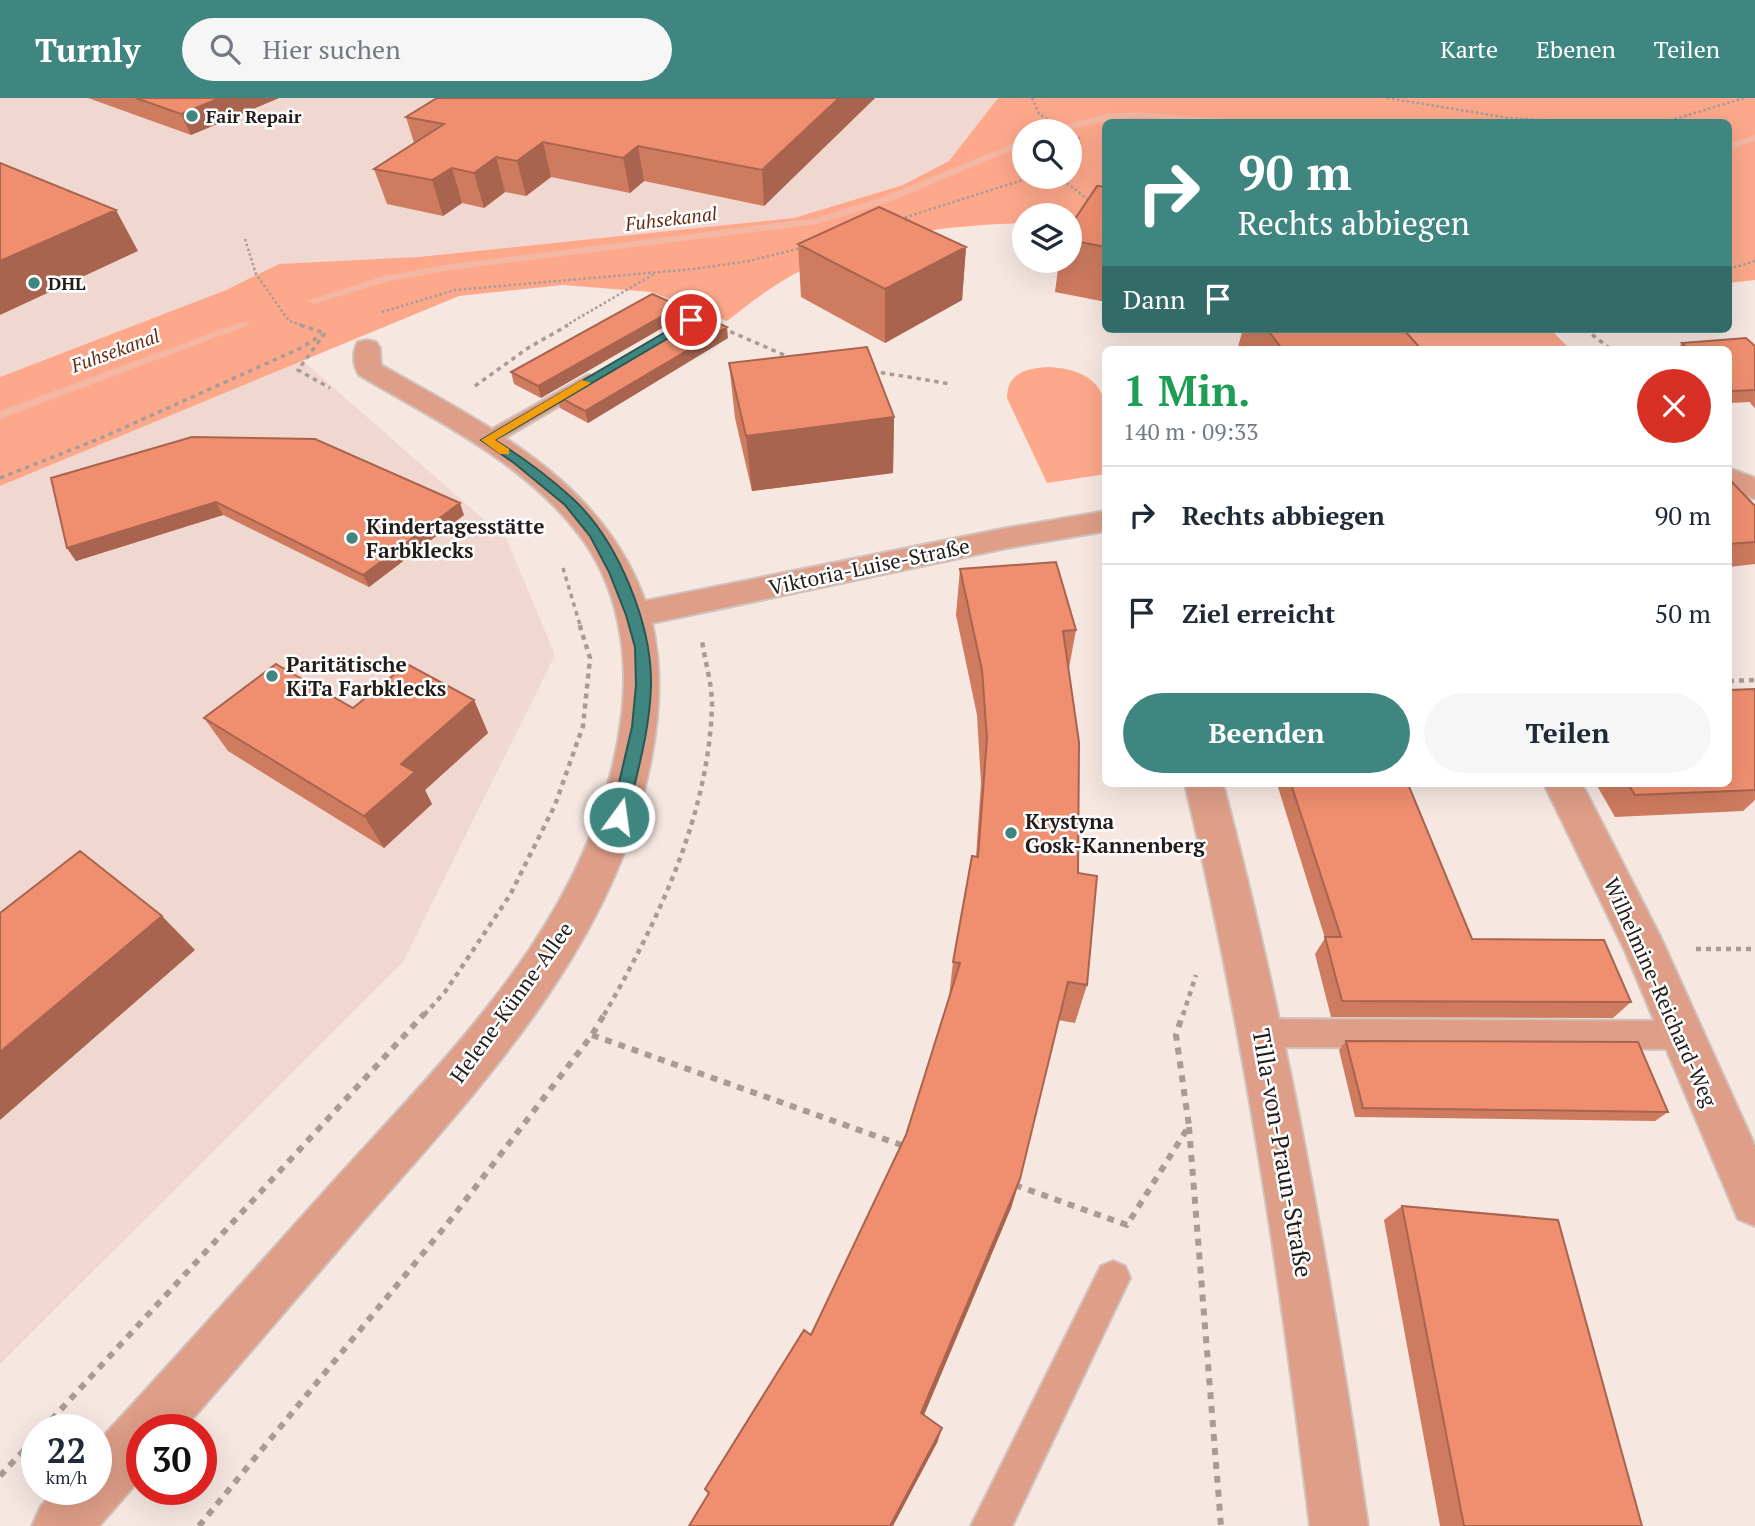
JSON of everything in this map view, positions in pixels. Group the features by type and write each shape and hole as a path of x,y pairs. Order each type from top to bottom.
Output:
{"street":[{"name":"Helene-Künne-Allee","path":"160,1414 441,1098 541,967 571,922 596,874 619,817 640,727 644,685 642,647 616,572 595,534 569,502 519,460 368,369 367,348"},
{"name":"Viktoria-Luise-Straße","path":"633,615 1007,538 1102,522"},
{"name":"Tilla-von-Praun-Straße","path":"1205,787 1226,866 1262,1033 1311,1313 1339,1526"},
{"name":"Wilhelmine-Reichard-Weg","path":"1564,787 1644,949 1755,1202"},
{"path":"112,1469 126,1453"},
{"path":"61,1526 80,1505"}],"lane":[{"path":"487,440 607,370"},
{"path":"1262,1033 1681,1035"},
{"path":"991,1526 1113,1278"}],"path":[{"path":"1032,98 1031,103 1035,110 1046,119"},
{"path":"1387,98 1524,119"},
{"path":"1681,119 1744,98"},
{"path":"890,222 1012,183"},
{"path":"1075,189 1092,202"},
{"path":"245,239 256,274 289,321 325,333"},
{"path":"382,312 455,290 748,261 810,246"},
{"path":"1732,268 1755,261"},
{"path":"475,386 528,348 658,272"},
{"path":"720,327 795,360"},
{"path":"325,333 298,370 333,390"},
{"path":"0,478 100,438 301,348 325,333"},
{"path":"1590,333 1607,346"},
{"path":"860,370 951,384"},
{"path":"57,1414 445,992 510,895 555,804 583,726 590,658 561,561"},
{"path":"1732,681 1755,680"},
{"path":"1198,968 1175,1035 1189,1126 1222,1526"},
{"path":"592,1035 918,1150"},
{"path":"1010,1183 1127,1225 1189,1126"},
{"path":"0,1476 21,1453"}],"shaded area":[{"path":"0,98 998,98 949,161 903,185 794,218 418,257 226,290 0,377"},
{"path":"998,98 1755,98 1755,280 1732,283 1732,119 1102,119 1102,229 1082,226 1082,203 1012,203 1012,223 897,236 837,254 772,287 727,321 651,292 563,285 459,296 0,486 0,377 226,290 279,264 418,257 794,218 903,185 949,161"},
{"path":"1394,333 1554,333 1567,346 1411,346"},
{"name":"Paritätische KiTa Farbklecks","path":"301,359 507,540 555,655 403,962 0,1364 0,486"},
{"path":"1050,367 1073,371 1089,378 1099,389 1102,396 1102,475 1047,483 1007,398 1008,389 1015,377 1034,369"}],"building":[{"path":"136,98 220,98 181,114"},
{"path":"437,98 839,98 762,170 638,146 623,158 543,142 517,161 496,157 474,173 452,168 432,180 374,169 444,124 406,117"},
{"path":"0,163 116,210 0,261"},
{"path":"1097,186 1102,187 1102,246 1082,242 1082,208"},
{"path":"879,207 966,247 885,289 798,244"},
{"path":"652,294 680,306 538,386 511,372"},
{"path":"698,314 727,327 585,411 557,396"},
{"path":"1270,333 1407,333 1418,346 1280,346"},
{"path":"1746,338 1755,346 1755,390 1732,390 1732,346 1685,346 1682,343"},
{"path":"867,347 894,417 746,436 729,363"},
{"name":"Kindertagesstätte Farbklecks","path":"192,437 315,439 460,503 363,575 216,502 67,548 51,478"},
{"path":"1732,482 1755,506 1755,542 1732,544"},
{"path":"1056,562 1076,630 1063,631 1079,742 1078,873 1097,876 1087,985 1068,982 1020,1179 921,1413 942,1428 890,1526 689,1526 709,1493 705,1489 804,1330 811,1335 906,1135 960,963 953,962 972,856 978,857 987,738 982,670 960,569"},
{"path":"276,664 353,708 407,664 474,700 401,764 415,772 364,816 204,718"},
{"path":"1755,689 1755,790 1635,795 1630,787 1732,787 1732,690"},
{"path":"1292,787 1409,787 1472,939 1604,940 1631,1002 1342,1001 1325,937 1341,937"},
{"path":"80,851 162,916 0,1052 0,913"},
{"path":"1346,1041 1638,1042 1668,1112 1363,1108"},
{"path":"1402,1206 1558,1220 1642,1526 1464,1526"}],"waterway":[{"name":"Fuhsekanal","path":"1082,123 1105,117 1135,115 1188,119"},
{"name":"Fuhsekanal","path":"1732,146 1755,138"},
{"name":"Fuhsekanal","path":"313,301 387,278 451,267 817,221 885,200 1012,147"},
{"name":"Fuhsekanal","path":"0,415 245,324"}],"slow traffic":[{"path":"504,451 487,440 585,383"}],"place":[{"name":"Fair Repair","path":"192,116"},
{"name":"DHL","path":"34,283"},
{"name":"Kindertagesstätte Farbklecks","path":"352,538"},
{"name":"Paritätische KiTa Farbklecks","path":"272,676"},
{"name":"Krystyna Gosk-Kannenberg","path":"1011,833"}],"route":[{"path":"619,817 640,727 644,685 642,647 633,615 616,572 595,534 569,502 519,460 487,440 691,320"}]}
